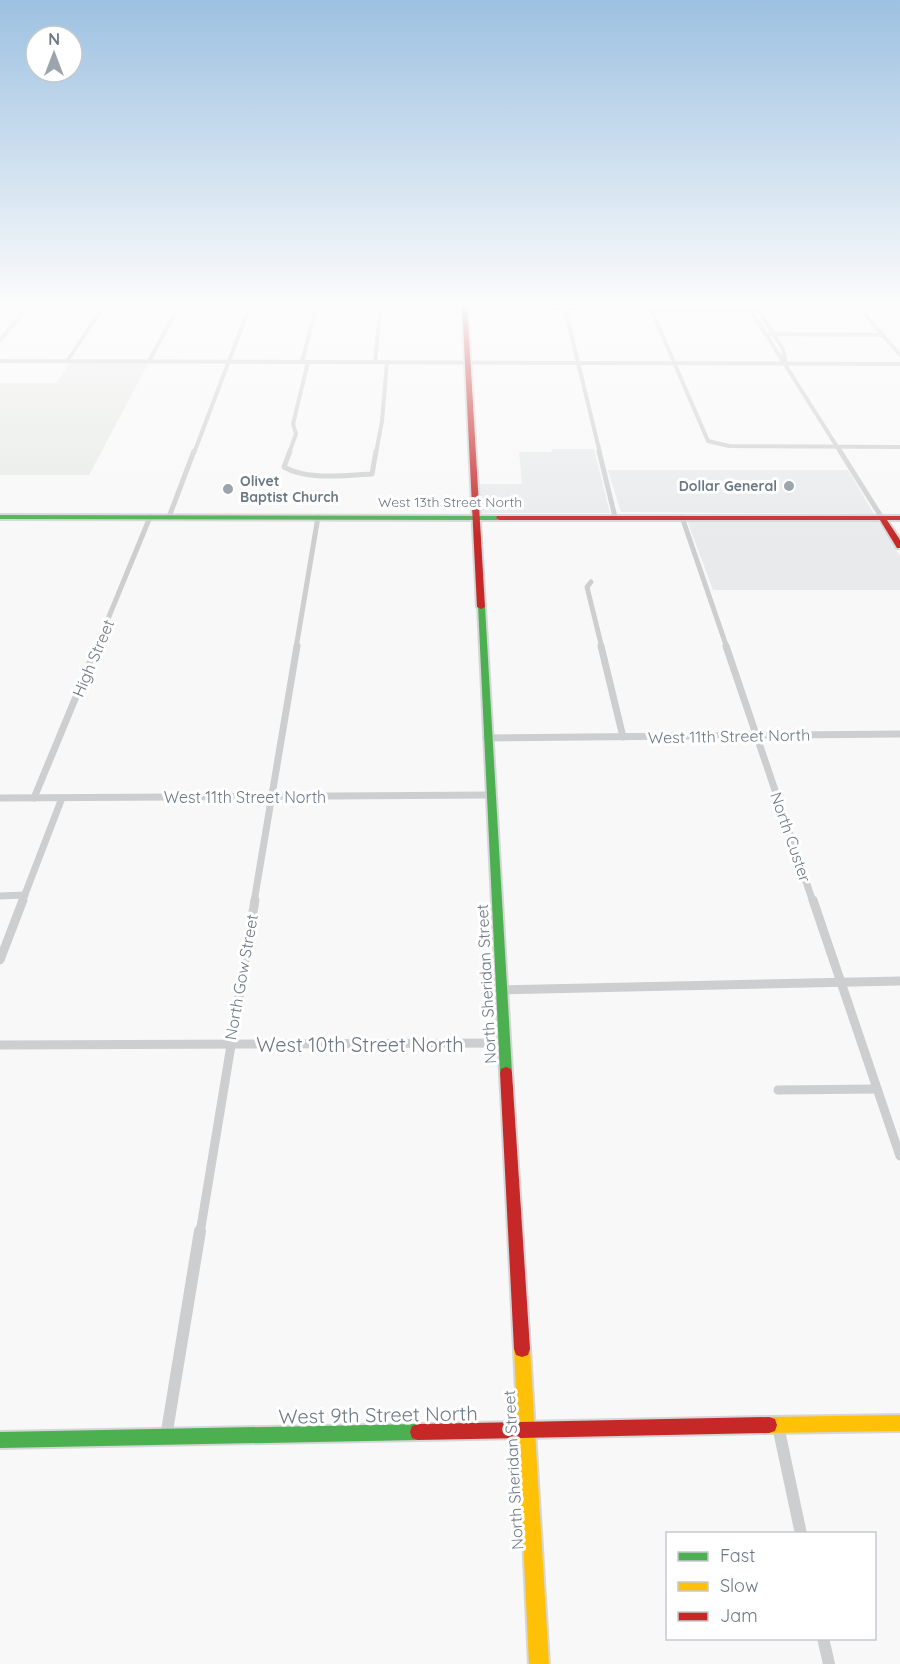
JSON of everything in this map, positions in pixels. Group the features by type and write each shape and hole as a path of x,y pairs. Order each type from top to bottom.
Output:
{"street":[{"path":"169,517 221,381"},
{"path":"301,381 293,424 296,434 284,467 287,471 305,474 372,474 382,422 385,381"},
{"name":"North Sheridan Street","path":"468,381 539,1664"},
{"path":"582,381 615,517"},
{"path":"682,381 708,441 720,445 900,447"},
{"path":"796,381 900,546"},
{"name":"West 13th Street North","path":"0,517 900,518"},
{"name":"High Street","path":"34,798 150,517"},
{"name":"North Gow Street","path":"166,1437 318,517"},
{"name":"North Custer","path":"682,517 900,1156"},
{"path":"591,582 587,587 623,737"},
{"name":"West 11th Street North","path":"486,738 900,734"},
{"name":"West 11th Street North","path":"0,798 490,795"},
{"path":"0,960 62,798"},
{"path":"0,896 25,895"},
{"path":"501,990 900,981"},
{"name":"West 10th Street North","path":"0,1046 504,1043"},
{"path":"778,1090 878,1089"},
{"name":"West 9th Street North","path":"0,1440 900,1423"},
{"path":"778,1426 801,1532"},
{"path":"824,1640 829,1664"}],"shaded area":[{"path":"58,381 139,381 89,475 0,475 0,383 56,383"},
{"path":"551,449 594,449 610,513 480,513 478,484 522,484 519,452 552,452"},
{"path":"608,470 848,470 874,514 621,512"},
{"path":"687,520 878,521 900,556 900,590 713,590"}],"traffic: fast":[{"path":"0,517 500,518"},
{"path":"481,607 506,1073"},
{"path":"0,1440 418,1432"}],"traffic: slow":[{"path":"522,1349 539,1664"},
{"path":"769,1425 900,1423"}],"traffic: jam":[{"path":"468,381 481,607"},
{"path":"500,518 900,518"},
{"path":"882,518 900,546"},
{"path":"506,1073 522,1349"},
{"path":"418,1432 769,1425"}],"place":[{"name":"Dollar General","path":"789,486"},
{"name":"Olivet Baptist Church","path":"228,489"}]}
